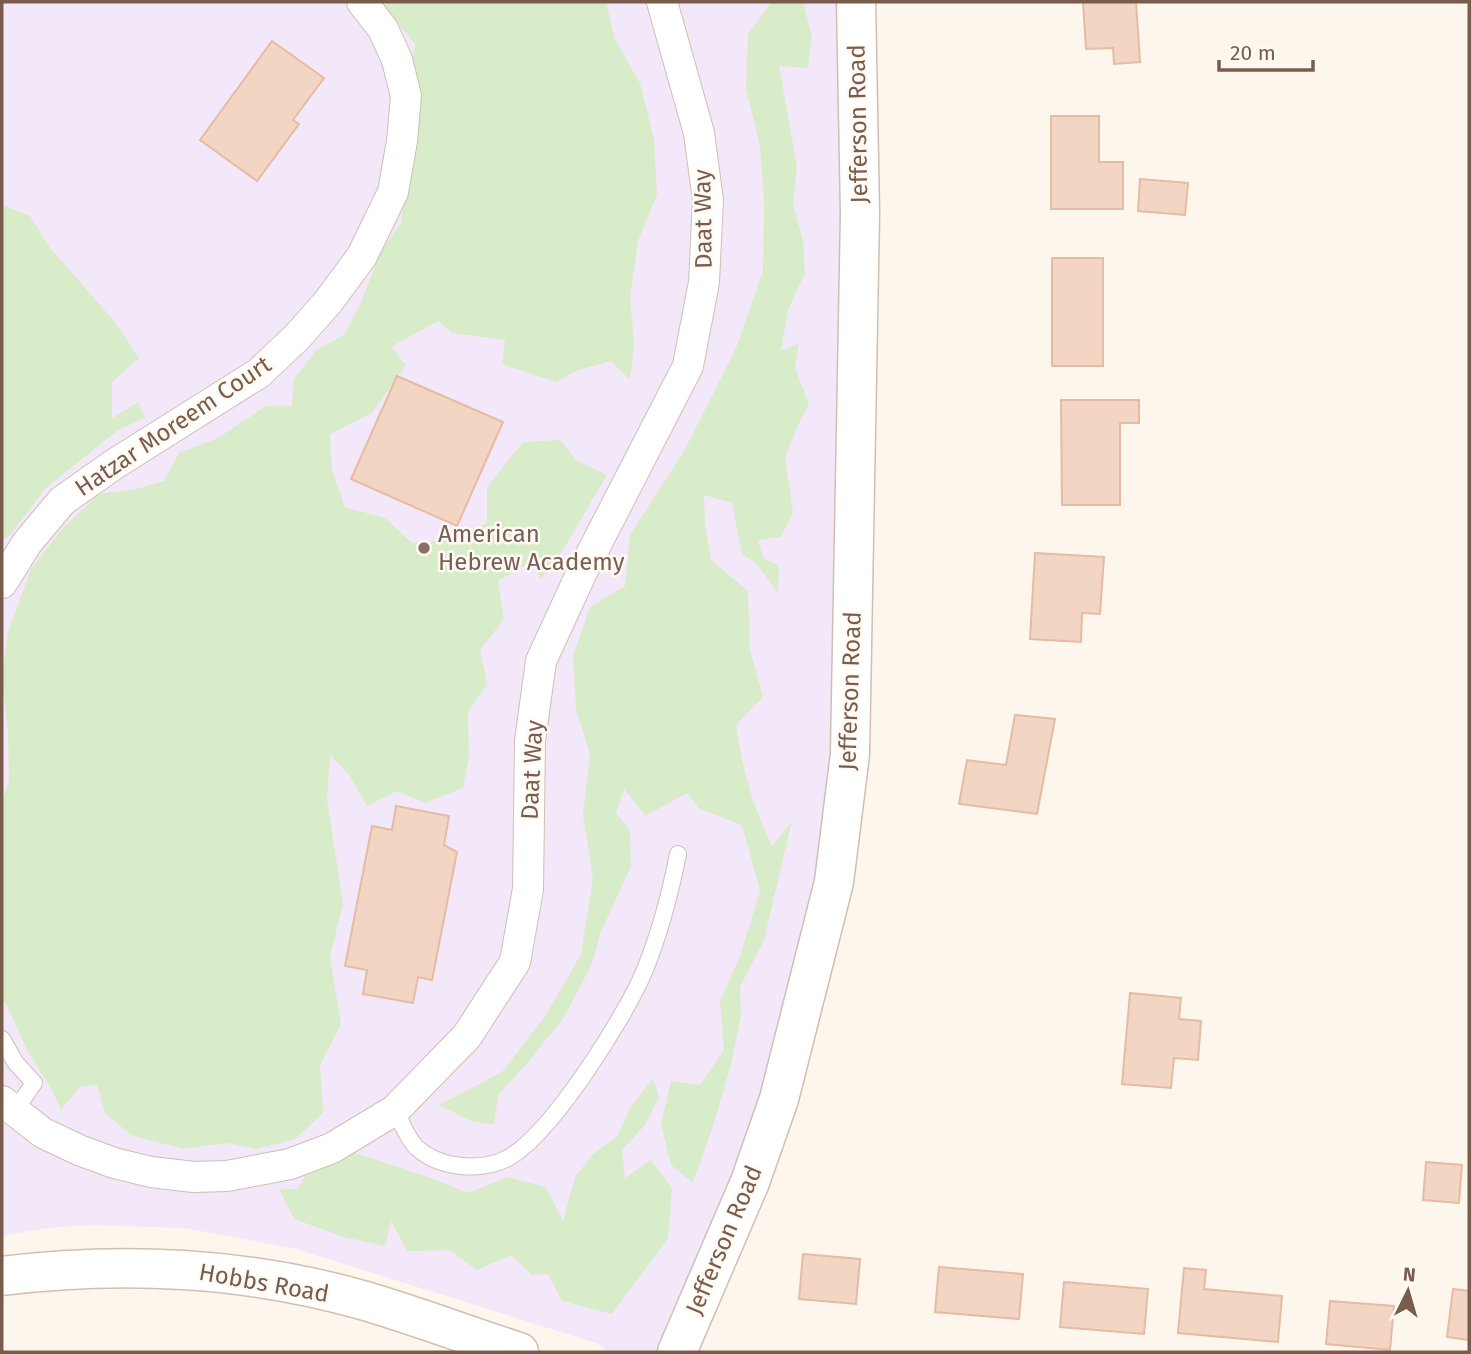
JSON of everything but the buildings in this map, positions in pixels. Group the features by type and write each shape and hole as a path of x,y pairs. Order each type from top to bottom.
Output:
{"street":[{"name":"Hatzar Moreem Court","path":"2,583 27,543 62,501 113,465 259,373 320,311 362,256 393,192 406,96 397,60 383,29 362,2"},
{"name":"Daat Way","path":"8,1107 43,1133 79,1150 114,1163 151,1172 194,1177 227,1176 290,1164 332,1148 395,1110 467,1036 515,962 528,889 530,741 541,662 582,572 688,366 704,282 708,200 699,133 662,2"},
{"name":"Jefferson Road","path":"677,1352 750,1182 779,1099 834,882 850,754 860,213 856,2"},
{"name":"Hobbs Road","path":"2,1276 53,1269 182,1269 276,1282 361,1300 519,1352"}],"lane":[{"path":"395,1110 415,1146 437,1162 475,1167 506,1159 538,1134 596,1059 643,974 667,910 678,854"},
{"path":"2,1039 15,1062 34,1083 8,1107"}],"shaded area":[{"name":"American Hebrew Academy","path":"2,2 856,2 834,882 677,1352 608,1352 599,1344 296,1249 185,1228 90,1225 47,1228 2,1236"}],"green space":[{"path":"385,2 606,2 615,40 640,83 654,139 657,195 638,241 630,297 634,343 630,380 611,361 576,371 556,382 502,364 505,340 452,333 438,321 391,347 406,365 372,413 330,434 332,470 345,507 385,518 412,543 450,540 487,523 487,487 523,442 560,440 576,460 607,475 563,550 541,579 531,562 498,581 504,619 480,650 487,684 468,712 469,757 463,788 425,803 397,791 367,806 350,776 330,755 327,799 343,904 330,956 341,1024 320,1065 323,1113 295,1139 256,1149 227,1143 183,1149 131,1135 105,1113 97,1085 80,1087 61,1110 2,1000 2,802 9,780 8,733 2,677 8,632 31,569 63,528 99,494 136,489 164,481 179,453 218,438 266,406 292,406 294,379 316,350 344,335 361,303 381,250 401,223 407,178 411,71 415,44 385,8"},
{"path":"772,2 803,2 812,36 808,68 779,66 797,167 793,205 803,240 805,273 788,310 781,351 799,343 795,367 809,405 785,458 793,513 781,537 758,540 763,558 779,566 778,593 756,563 742,554 732,503 704,495 705,525 711,560 748,591 750,650 763,697 736,725 749,787 772,846 792,821 764,940 740,987 741,1016 731,1065 693,1183 671,1165 661,1124 671,1081 700,1085 724,1050 720,1001 740,956 760,891 742,825 699,809 687,793 645,816 624,789 616,813 630,830 631,866 601,932 592,964 564,1017 498,1095 494,1125 471,1121 439,1105 502,1072 547,1013 581,954 593,879 583,815 590,754 576,710 573,656 590,607 625,586 630,535 684,451 736,348 763,271 764,201 760,146 746,88 748,34"},
{"path":"2,205 30,216 50,248 115,322 139,358 112,382 112,418 138,402 145,418 118,430 46,488 9,536 2,540"},
{"path":"653,1079 659,1097 645,1125 622,1150 625,1178 651,1160 672,1188 668,1238 612,1314 562,1301 548,1274 532,1275 511,1255 477,1270 450,1250 407,1251 391,1221 385,1246 344,1237 294,1219 279,1189 297,1189 315,1161 355,1153 468,1193 507,1177 546,1187 563,1221 575,1177 592,1155 618,1135 630,1107"}],"place":[{"name":"American Hebrew Academy","path":"424,548"}]}
